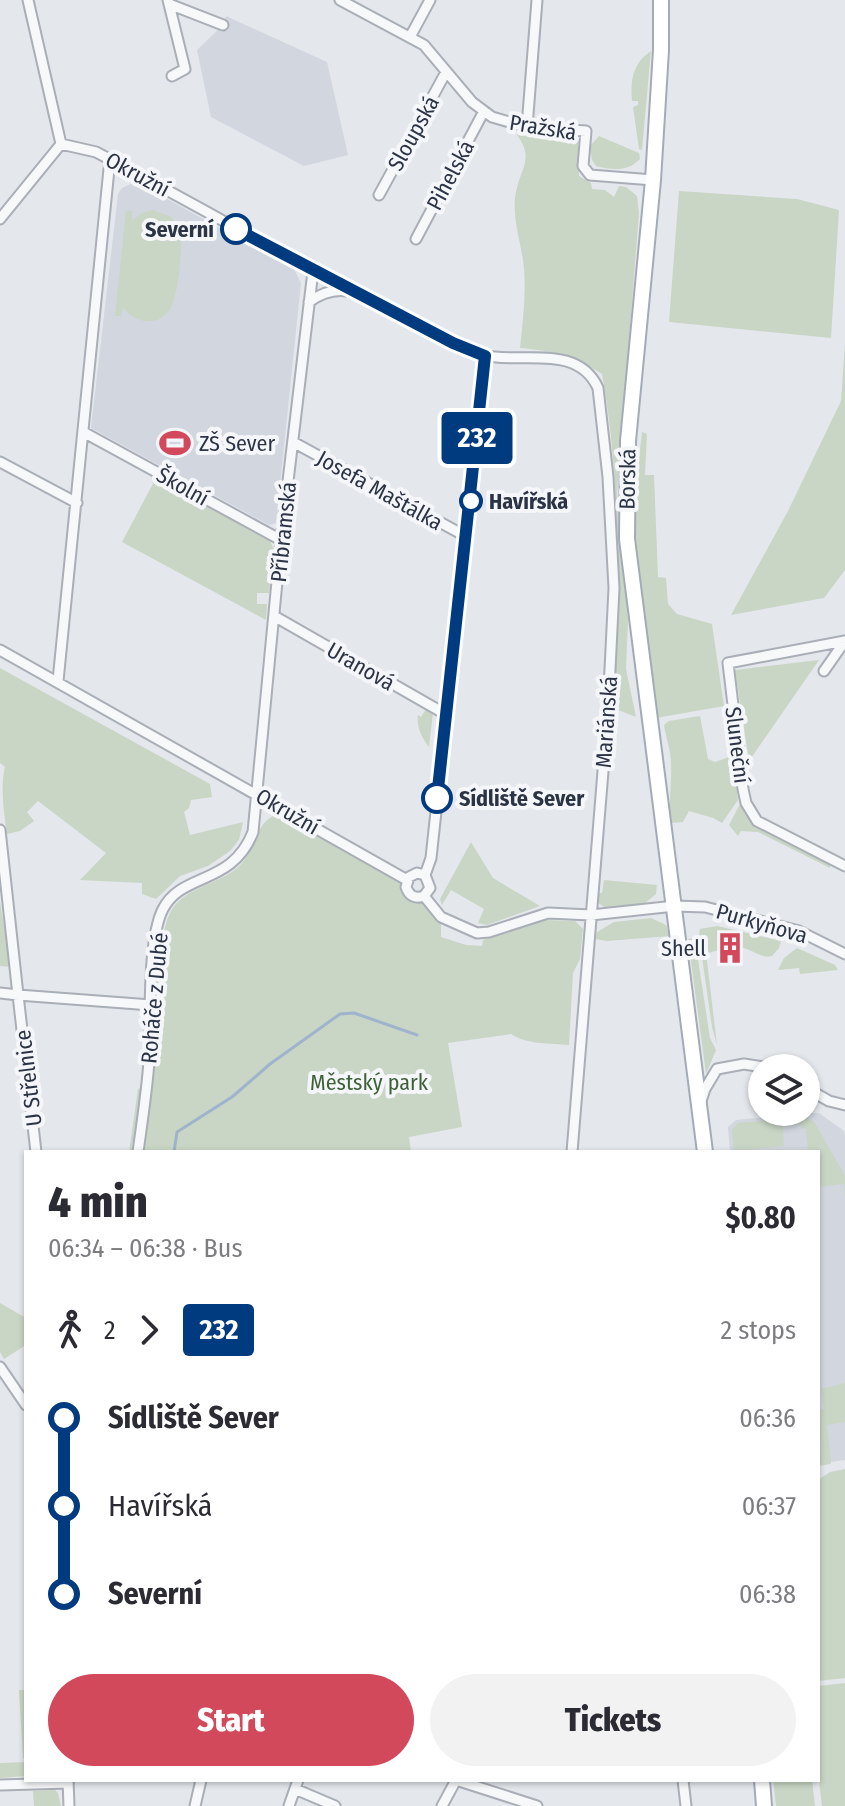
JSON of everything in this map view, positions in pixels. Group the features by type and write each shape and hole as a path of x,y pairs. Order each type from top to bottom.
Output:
{"main road":[{"name":"Borská","path":"663,3 666,40 661,50 653,180 630,399 626,529 705,1150"},
{"path":"762,1782 764,1806"}],"street":[{"path":"0,219 61,144 28,0"},
{"name":"Pražská","path":"340,0 410,37 433,54 472,102 492,117 527,127 586,131 583,166 590,175 653,180"},
{"path":"410,37 430,0"},
{"path":"527,127 537,0"},
{"path":"169,2 223,25"},
{"path":"169,2 185,69 172,76"},
{"name":"Sloupská","path":"379,195 446,72"},
{"name":"Pihelská","path":"416,239 484,111"},
{"name":"Okružní","path":"61,144 96,152 110,159 313,271 453,343 485,356 550,357 577,366 594,379 598,388"},
{"path":"58,681 110,159"},
{"name":"Příbramská","path":"256,793 281,540 313,271"},
{"path":"309,302 320,294 338,290 356,292"},
{"path":"425,875 431,858 485,356"},
{"name":"Mariánská","path":"572,1150 608,710 614,588 608,477 598,388"},
{"name":"Školní","path":"85,433 281,540"},
{"name":"Josefa Maštálka","path":"293,442 467,537"},
{"path":"0,462 77,503"},
{"name":"Uranová","path":"274,616 447,715"},
{"path":"824,671 845,641"},
{"name":"Sluneční","path":"845,641 728,663 743,789 750,813 757,821 845,866"},
{"name":"Okružní","path":"0,650 407,880 406,887 410,894 424,896 441,917 477,933 548,913 591,915 675,906"},
{"name":"Roháče z Dubé","path":"138,1150 148,1065 153,946 163,908 185,887 217,874 235,862 247,848 253,832 256,793"},
{"path":"0,830 18,995 0,993"},
{"path":"407,880 417,873 425,875 430,883 424,896"},
{"name":"Purkyňova","path":"675,906 705,907 799,931 845,954"},
{"name":"U Střelnice","path":"36,1150 18,995 151,1005"},
{"path":"700,1105 717,1069 748,1065"},
{"path":"820,1096 845,1105"},
{"path":"0,1367 24,1402"},
{"path":"0,1785 68,1782 69,1806"},
{"path":"195,1806 201,1782"},
{"path":"442,1806 455,1782"},
{"path":"462,1782 537,1806"},
{"path":"683,1782 686,1806"},
{"path":"289,1806 297,1784 335,1806"}],"shaded area":[{"path":"226,16 327,62 348,155 304,166 211,117 197,50 222,26"},
{"name":"ZŠ Sever","path":"131,184 140,184 294,269 301,283 276,523 269,525 91,428 118,194"},
{"path":"820,1114 844,1131 845,1460 830,1462 820,1421 820,1150 730,1150 728,1127 736,1120 748,1119 748,1126 820,1126"}],"green space":[{"path":"651,51 642,150 639,149 633,107 638,105 638,101 632,101 632,86 637,67"},
{"path":"518,129 572,134 578,141 579,176 591,183 592,189 605,190 614,197 619,186 626,187 637,196 639,213 617,493 628,620 626,669 636,717 613,708 616,498 602,374 562,355 520,348 525,282 515,206 526,159 517,135"},
{"path":"599,136 639,153 640,159 620,169 596,166 590,146"},
{"path":"679,191 797,199 839,210 831,338 669,322"},
{"path":"153,210 171,217 180,231 180,260 173,303 165,315 153,321 133,317 123,307 121,316 115,316 126,211 132,211 132,221 142,213"},
{"path":"845,343 845,570 824,598 731,615 788,511 841,401"},
{"path":"642,432 647,434 645,475 654,475 658,577 666,578 668,604 677,614 712,624 724,706 656,718 633,512"},
{"path":"156,478 270,541 274,550 269,593 257,593 257,604 267,604 266,620 122,542"},
{"path":"819,660 749,761 735,670"},
{"path":"0,668 210,784 212,797 191,800 184,812 190,835 243,822 239,840 230,851 208,866 180,876 156,899 142,894 142,883 80,880 106,853 38,801 27,812 34,821 20,831 7,834 3,790 5,767 0,763"},
{"path":"426,709 433,713 429,747 418,723 418,715 421,717"},
{"path":"700,716 708,759 715,762 732,756 738,800 722,823 689,811 683,822 671,823 671,759 664,725 669,721"},
{"path":"740,804 756,827 830,864 830,868 758,832 741,831 738,836 729,825"},
{"name":"Městský park","path":"281,813 407,880 410,894 424,896 441,917 441,937 466,945 482,946 483,940 542,920 575,921 583,929 580,959 573,973 569,1045 532,1042 511,1034 448,1043 462,1127 409,1137 411,1150 144,1150 154,1067 160,957 168,917 182,899 237,868 249,853 260,829"},
{"path":"471,842 493,878 540,906 487,925 478,923 484,909 451,890 442,905 440,899"},
{"path":"604,880 657,885 656,894 644,904 607,909 597,902"},
{"path":"0,902 11,967 0,966"},
{"path":"651,918 666,925 670,936 607,941 595,939 597,932 614,922"},
{"path":"717,926 781,941 772,956 738,947 737,942 721,944 721,949 709,953 707,961 717,1045 699,936 700,929"},
{"path":"693,938 710,1038 716,1050 706,1074 688,939"},
{"path":"797,948 835,965 838,970 800,974 799,968 778,970 784,958"},
{"path":"142,1087 134,1150 129,1150 138,1089"},
{"path":"748,1122 748,1126 783,1126 784,1146 734,1150 732,1130 738,1123"},
{"path":"817,1126 845,1176 845,1198 844,1184 820,1187 820,1150 808,1150 806,1129 802,1128"},
{"path":"0,1303 24,1317 24,1346 4,1359 0,1352"},
{"path":"845,1383 845,1422 827,1425 831,1464 820,1466 820,1410 824,1409 821,1389"},
{"path":"845,1469 845,1678 820,1681 820,1479 830,1472"},
{"path":"845,1683 845,1806 822,1806 819,1782 820,1686"},
{"path":"19,1690 24,1690 23,1758"},
{"path":"24,1762 24,1776 0,1778 0,1763"},
{"path":"773,1782 812,1782 815,1806 776,1806"},
{"path":"55,1790 61,1806 34,1806 33,1791"}],"waterway":[{"path":"174,1150 177,1132 232,1097 270,1064 340,1014 354,1013 417,1035"}],"bus line":[{"name":"232","path":"236,229 453,343 485,356 437,798"}],"place":[{"name":"Severní","path":"236,229"},
{"name":"ZŠ Sever","path":"175,443"},
{"name":"Havířská","path":"471,501"},
{"name":"Sídliště Sever","path":"437,798"},
{"name":"Shell","path":"730,948"}]}
